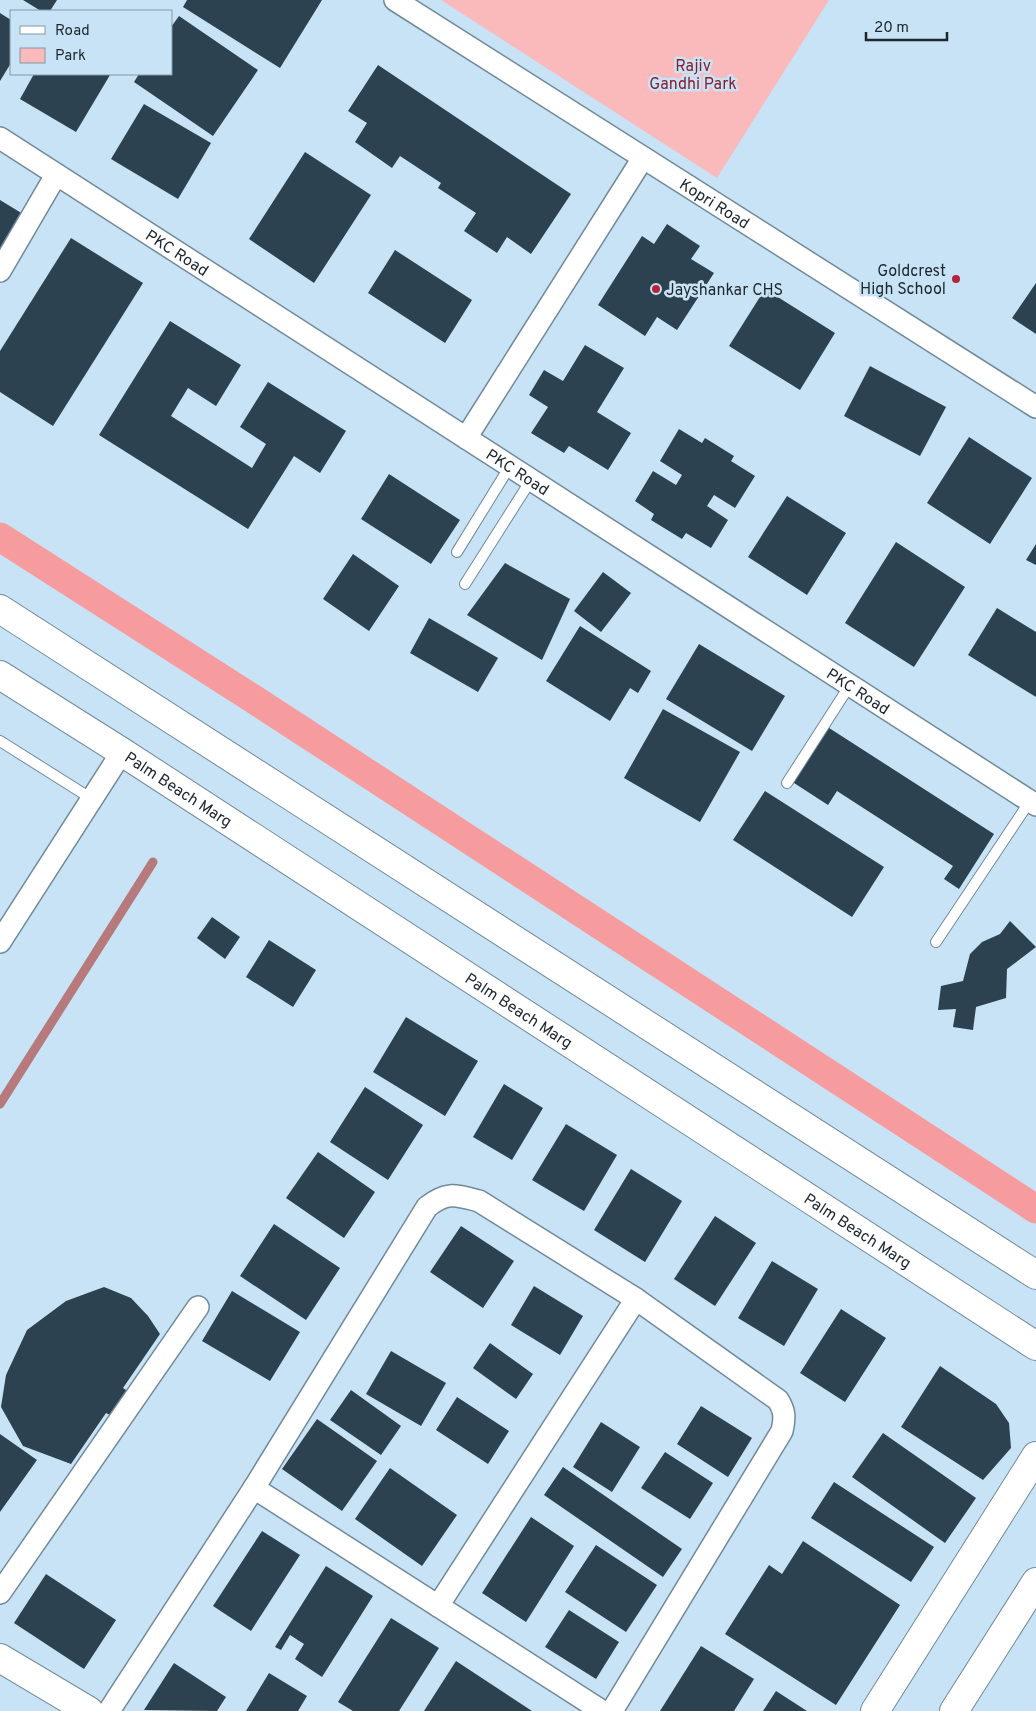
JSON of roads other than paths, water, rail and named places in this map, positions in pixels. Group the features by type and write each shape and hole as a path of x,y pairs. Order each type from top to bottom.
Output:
{"main road":[{"path":"0,609 1036,1275"},
{"name":"Palm Beach Marg","path":"0,675 122,752 1036,1346"},
{"path":"875,1711 1036,1456"},
{"path":"954,1711 1036,1582"},
{"path":"0,1658 89,1711"}],"street":[{"name":"Kopri Road","path":"394,0 1036,407"},
{"name":"PKC Road","path":"0,138 1033,803"},
{"path":"466,438 643,158"},
{"path":"0,271 56,175"},
{"path":"0,942 122,752"},
{"path":"109,1711 254,1488 427,1207 438,1198 457,1195 479,1201 636,1299 778,1400 784,1408 782,1431 612,1711"},
{"path":"438,1606 636,1299"},
{"path":"0,1593 198,1307"},
{"path":"254,1488 602,1711"}],"lane":[{"path":"458,552 510,466"},
{"path":"465,584 531,480"},
{"path":"787,783 850,685"},
{"path":"0,741 92,799"},
{"path":"936,942 1033,803"}],"waterway":[{"path":"0,537 255,700 1036,1209"},
{"path":"0,1104 153,862"}],"place":[{"name":"Goldcrest High School","path":"956,279"},
{"name":"Jayshankar CHS","path":"656,289"}],"park label":[{"name":"Rajiv Gandhi Park","path":"693,74"}]}
